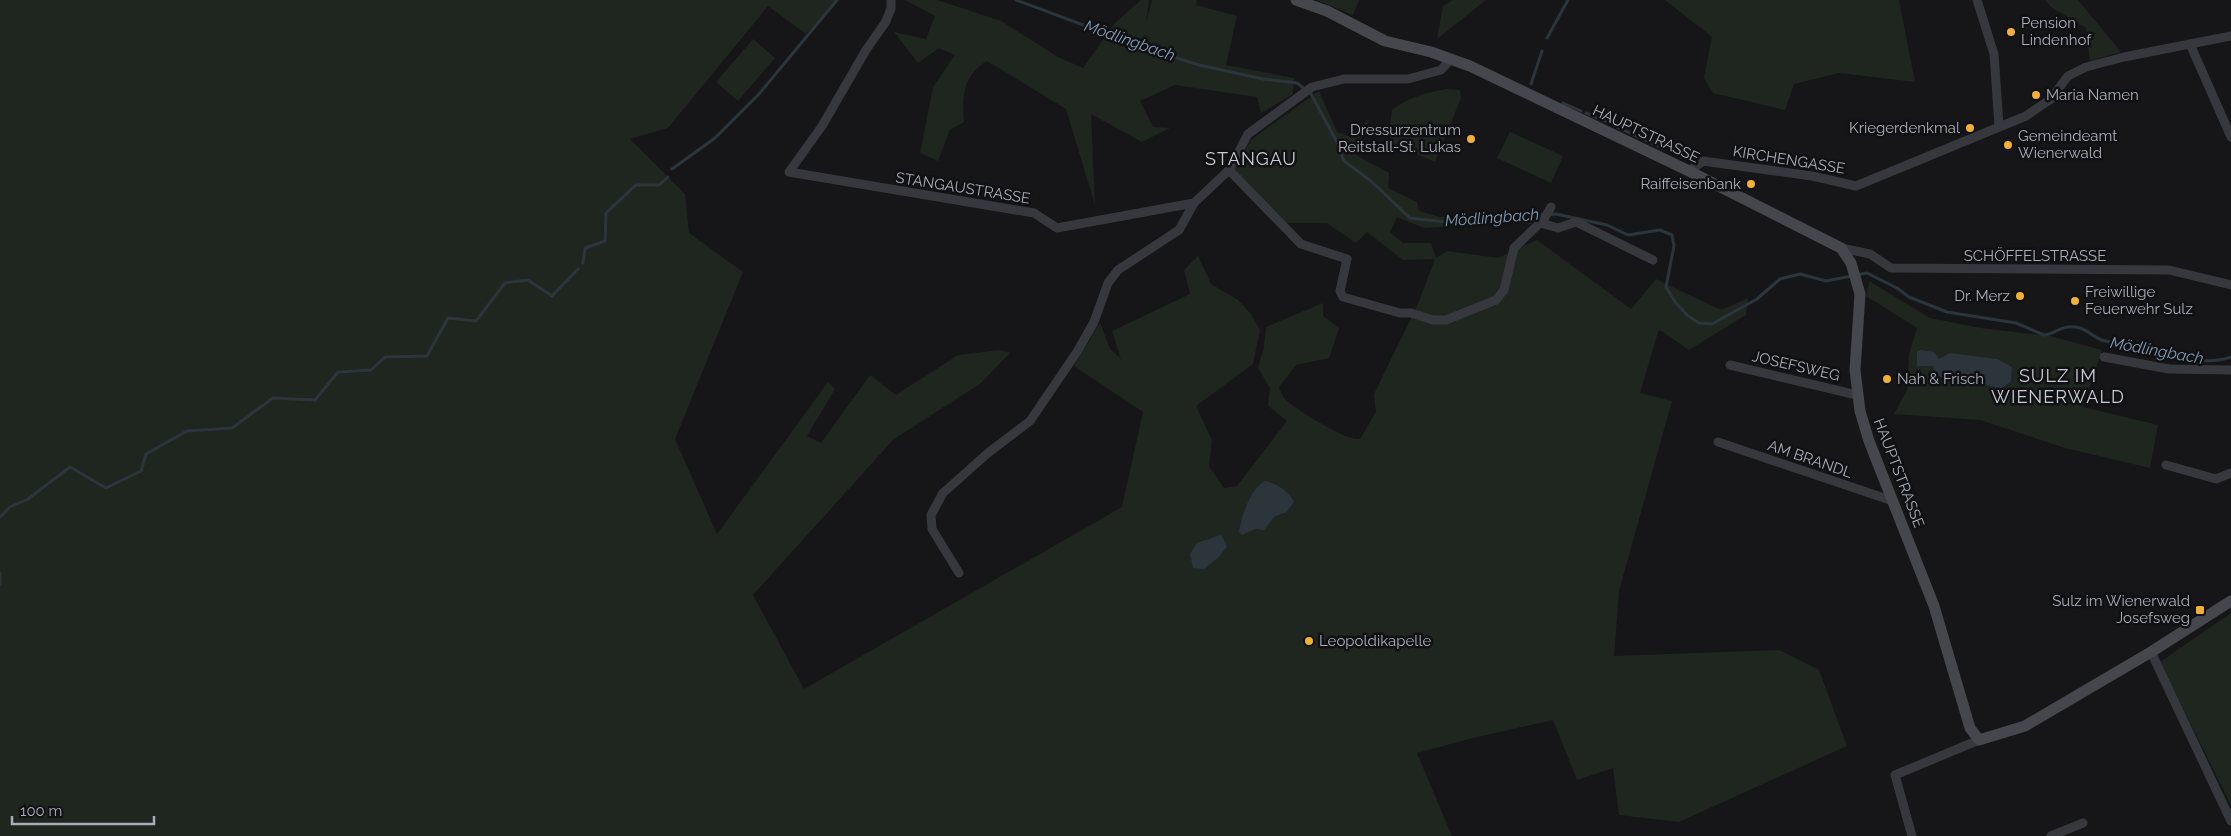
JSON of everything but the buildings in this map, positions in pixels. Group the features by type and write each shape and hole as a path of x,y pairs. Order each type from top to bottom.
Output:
{"main road":[{"name":"HAUPTSTRASSE","path":"1296,0 1327,11 1385,41 1451,59 1689,170 1841,248 1851,263 1860,294 1855,370 1857,395 1869,441 1934,606 1970,728 1979,740"},
{"path":"1979,740 2025,726 2151,652 2231,600"}],"street":[{"name":"STANGAUSTRASSE","path":"891,0 891,9 886,23 866,50 822,126 789,172 1034,213 1057,228 1194,203"},
{"path":"1977,0 1994,54 1999,126"},
{"path":"2231,36 2190,44 2231,137"},
{"name":"KIRCHENGASSE","path":"1689,170 1703,161 1812,176 1856,186 2026,116 2050,99 2068,76 2086,67 2124,57 2190,44"},
{"path":"959,573 932,529 931,515 943,493 988,453 1030,421 1077,352 1094,322 1108,283 1118,270 1179,230 1194,203 1229,170 1248,134 1312,87 1344,79 1408,78 1442,70 1451,59"},
{"path":"1229,170 1302,244 1347,258 1340,291 1344,297 1433,320 1446,320 1496,300 1504,290 1514,248 1542,221 1552,207"},
{"path":"1542,221 1558,228 1576,222 1653,260"},
{"name":"SCHÖFFELSTRASSE","path":"1841,248 1870,254 1891,268 2169,270 2231,284"},
{"path":"2104,357 2169,369 2231,370"},
{"name":"JOSEFSWEG","path":"1730,365 1857,395"},
{"name":"AM BRANDL","path":"1718,442 1893,501"},
{"path":"2166,465 2216,479 2231,473"},
{"path":"2151,652 2231,821"},
{"path":"1912,836 1895,775 1979,740"},
{"path":"2051,836 2083,823"}],"shaded area":[{"path":"0,0 837,0 806,34 768,6 668,128 630,139 685,194 689,233 743,272 675,439 717,534 828,382 835,389 807,436 821,443 870,375 896,395 958,355 1000,350 1010,353 981,383 893,440 753,595 804,689 1122,507 1143,412 1074,366 1100,323 1110,349 1121,359 1112,331 1190,294 1184,270 1198,256 1211,284 1238,300 1251,314 1260,330 1253,364 1196,406 1212,440 1209,466 1224,488 1237,486 1287,421 1268,406 1270,388 1258,368 1264,347 1266,327 1323,303 1323,316 1339,328 1329,358 1296,365 1279,387 1284,398 1309,416 1344,435 1360,439 1376,412 1374,394 1418,304 1435,259 1403,260 1367,232 1356,243 1327,223 1285,223 1234,169 1252,139 1319,91 1337,132 1349,136 1370,119 1354,154 1389,173 1388,188 1417,202 1419,211 1440,217 1538,212 1531,224 1504,223 1424,228 1397,217 1390,232 1403,243 1431,243 1436,258 1447,251 1498,258 1537,240 1631,309 1656,279 1721,310 1748,298 1746,315 1689,350 1660,330 1658,332 1640,393 1672,401 1619,591 1614,656 1779,650 1819,670 1847,746 1679,822 1619,815 1613,768 1577,780 1553,720 1473,738 1417,753 1452,836 0,836","holes":["1294,502 1287,512 1274,517 1264,529 1255,529"]},
{"path":"905,0 937,0 1001,21 1058,57 1083,68 1115,23 1141,0 1149,0 1146,23 1152,0 1197,0 1196,5 1237,16 1226,65 1294,78 1293,94 1261,113 1257,97 1175,85 1140,101 1153,127 1170,128 1142,142 1091,114 1095,205 1066,109 987,61 973,73 969,80 963,103 964,122 950,130 938,161 920,153 933,87 955,55 939,48 918,63 894,32 926,39 935,16"},
{"path":"1316,0 1359,0 1353,15"},
{"path":"1453,0 1486,0 1437,39 1443,6"},
{"path":"1665,0 1899,0 1915,82 1839,73 1794,84 1785,110 1713,93 1704,78 1712,37"},
{"path":"2045,0 2078,0 2121,52 2090,61 2086,28 2051,7"},
{"path":"753,39 775,58 738,101 716,82"},
{"path":"1446,89 1460,90 1461,98 1435,162 1391,143 1389,133 1392,110 1418,96"},
{"path":"1510,132 1563,156 1551,183 1497,158"},
{"path":"1869,281 1930,318 1981,328 2050,336 2102,350 2083,407 2158,425 2150,468 2065,448 1980,420 1894,414 1907,390 1909,354 1917,328 1866,296","holes":["1933,366 2001,389 1961,378 1937,377"]},
{"path":"1921,350 1934,352 1939,359 1950,353 1997,359 2012,367 2011,381 2001,389 1961,378 1936,377 1933,366 1917,366 1917,352"},
{"path":"1265,481 1282,488 1294,502 1287,512 1274,517 1264,530 1255,529 1242,535 1239,532 1247,504 1259,485"},
{"path":"1221,535 1227,546 1219,557 1204,569 1193,568 1190,554 1197,543"},
{"path":"2231,613 2231,805 2160,662"}],"waterway":[{"path":"672,169 715,138 759,94 837,0"},
{"name":"Mödlingbach","path":"1016,0 1145,48 1199,65 1263,79 1297,83 1311,94 1337,142 1344,161 1371,181 1410,218 1455,223 1499,215 1556,214 1607,225 1628,235 1660,230 1672,235 1674,246 1666,287 1676,303 1688,316 1699,323 1712,324 1757,299 1780,279 1800,274 1826,281 1867,273 1897,288 1909,297 1947,312 2016,323 2044,335 2063,328 2073,327 2083,329 2103,340 2129,343 2193,360 2219,360 2231,357"},
{"path":"1547,38 1568,0"},
{"path":"1531,84 1542,51"},
{"path":"1563,103 1581,111"},
{"path":"1586,113 1605,121"},
{"path":"1615,126 1664,149"},
{"path":"583,263 585,248 605,241 606,213 636,185 659,185 668,177"},
{"path":"0,517 10,507 28,499 70,467 106,488 141,471 146,454 187,431 232,428 273,398 315,400 338,372 371,370 385,357 427,356 448,318 476,321 505,283 528,280 552,296 578,269"},
{"path":"0,573 0,584"}],"place":[{"name":"Pension Lindenhof","path":"2011,32"},
{"name":"Maria Namen","path":"2036,95"},
{"name":"Kriegerdenkmal","path":"1970,128"},
{"name":"Dressurzentrum Reitstall-St. Lukas","path":"1471,139"},
{"name":"Gemeindeamt Wienerwald","path":"2008,145"},
{"name":"Raiffeisenbank","path":"1751,184"},
{"name":"Dr. Merz","path":"2020,296"},
{"name":"Freiwillige Feuerwehr Sulz","path":"2075,301"},
{"name":"Nah & Frisch","path":"1887,379"},
{"name":"Sulz im Wienerwald Josefsweg","path":"2200,610"},
{"name":"Leopoldikapelle","path":"1309,641"}],"district":[{"name":"STANGAU","path":"1251,159"},
{"name":"SULZ IM WIENERWALD","path":"2058,386"}]}
